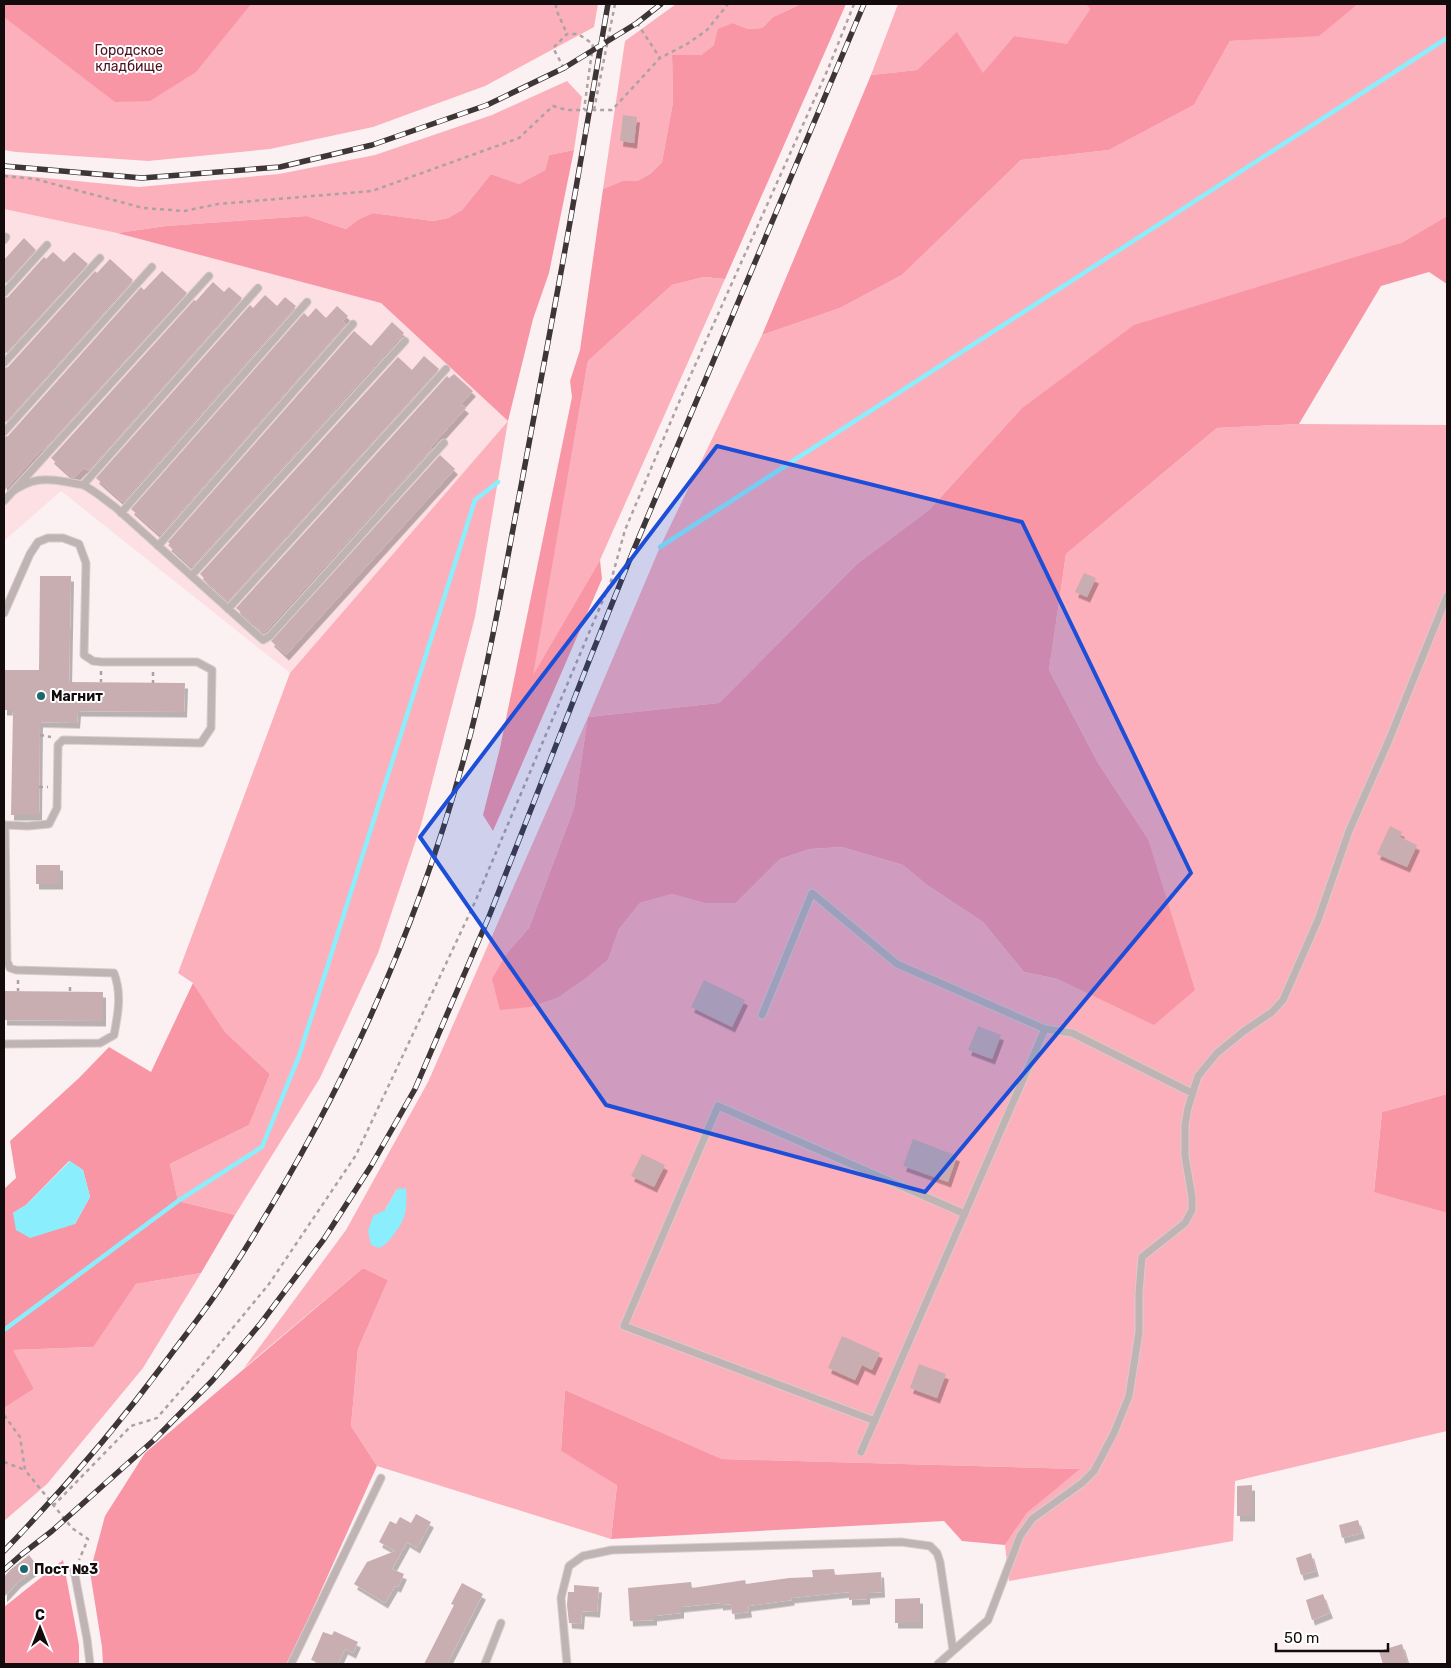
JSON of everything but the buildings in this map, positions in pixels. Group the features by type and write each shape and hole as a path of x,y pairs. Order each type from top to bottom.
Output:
{"lane":[{"path":"4,293 48,245"},
{"path":"4,363 100,258"},
{"path":"4,432 152,267"},
{"path":"4,501 209,276"},
{"path":"83,485 258,288"},
{"path":"121,513 307,302"},
{"path":"158,546 353,324"},
{"path":"192,575 405,341"},
{"path":"228,609 446,369"},
{"path":"12,492 23,484 36,480 50,479 83,485 121,513 263,640 266,639 444,443"},
{"path":"4,613 30,554 38,542 48,538 63,538 79,544 86,563 84,655 93,661 102,662 197,662 212,670 211,728 201,743 63,740 58,744 56,808 49,824 28,826 4,825 7,961 10,968 16,970 114,973 120,997 114,1035 100,1043 4,1044"},
{"path":"938,1664 988,1620 1024,1528 1032,1519 1082,1483 1094,1471 1114,1433 1130,1396 1139,1332 1139,1293 1142,1257 1185,1223 1192,1210 1192,1197 1185,1156 1185,1125 1198,1076 1217,1053 1244,1031 1272,1012 1283,1000 1318,920 1348,831 1389,740 1447,596"},
{"path":"762,1015 812,893 898,964 1045,1029 1072,1033 1192,1093"},
{"path":"861,1452 1045,1029"},
{"path":"875,1421 624,1326 718,1106 965,1214"},
{"path":"291,1664 381,1478"},
{"path":"567,1664 561,1598 569,1566 583,1556 612,1550 901,1542 930,1546 937,1553 940,1562 954,1650"},
{"path":"74,1570 90,1664"},
{"path":"485,1664 501,1623"}],"path":[{"path":"556,4 556,9 567,34"},
{"path":"594,110 615,4"},
{"path":"4,176 35,179 143,208 184,211 218,204 372,192 519,138 553,106 567,110 612,110 660,58 687,44 707,30 728,4"},
{"path":"53,1506 131,1426 157,1418 189,1381 269,1284 356,1155 475,902 611,580 628,521 688,381 828,69 854,4"},
{"path":"637,23 660,58"},
{"path":"564,68 553,48 567,34 578,34 593,44 584,110"},
{"path":"4,1414 20,1437 24,1470"},
{"path":"4,1462 24,1470 72,1528 88,1539 74,1570"}],"highlighted area":[{"path":"717,446 1022,522 1191,873 925,1192 606,1105 420,837"}],"shaded area":[{"path":"4,209 117,233 381,303 508,421 290,673 61,491 4,541"}],"green space":[{"path":"4,4 598,4 594,27 485,86 373,127 270,149 148,161 4,150"},
{"name":"Городское кладбище","path":"4,4 251,4 196,72 150,101 115,102 4,17"},
{"path":"676,4 801,4 773,17 762,28 748,29 733,23 714,45 701,55 672,55 673,102 662,162 650,174 637,181 622,181 603,189 625,41"},
{"path":"801,4 846,4 725,279 704,277 672,285 588,361 533,675 600,560 602,579 493,831 483,815 500,748 572,397 570,381 580,350 603,189 622,181 637,181 650,174 662,162 673,102 672,55 701,55 714,45 718,29 733,23 748,29 762,28 773,17"},
{"path":"898,4 1085,4 1090,9 1067,45 1014,36 983,74 957,33 917,70 871,75"},
{"path":"1085,4 1358,4 1319,36 1230,41 1194,105 1109,150 1021,160 902,275 840,308 762,335 871,75 917,70 957,32 983,73 1014,36 1067,44 1090,9"},
{"path":"1358,4 1447,4 1447,216 1401,243 1021,409 929,510 857,564 719,703 588,717 660,547 762,335 840,308 902,275 1021,160 1109,150 1194,105 1230,41 1319,35"},
{"path":"567,81 582,97 574,150 549,155 545,170 519,184 491,174 462,210 448,218 433,221 373,213 359,219 346,229 307,216 166,226 117,233 4,209 4,174 139,187 279,174 375,155 492,115"},
{"path":"574,150 549,273 533,319 508,421 381,303 117,233 166,226 307,216 346,229 359,219 373,213 433,221 448,218 462,210 491,174 519,184 545,170 549,155"},
{"path":"1447,216 1447,284 1429,272 1381,286 1299,424 1217,428 1066,554 1049,670 1098,763 1148,839 1195,990 1154,1025 1058,979 1024,972 983,922 927,885 903,865 842,847 810,849 780,859 736,903 704,903 672,894 640,903 619,929 608,960 585,979 559,997 530,1007 500,1010 492,979 507,953 529,928 574,808 588,717 719,703 857,564 929,510 1021,409 1134,325 1401,243"},
{"path":"704,277 725,279 600,560 532,677 588,361 672,285"},
{"path":"508,421 475,617 421,825 378,953 320,1078 235,1215 178,1201 170,1164 249,1125 270,1074 225,1032 193,983 178,973 290,673"},
{"path":"1299,424 1447,425 1447,1094 1382,1112 1374,1191 1447,1213 1447,1431 1235,1481 1233,1541 1009,1581 1005,1545 1027,1513 1079,1469 722,1459 565,1390 561,1451 617,1484 611,1539 377,1466 351,1426 358,1349 388,1280 363,1268 244,1368 346,1230 428,1082 588,717 574,808 529,928 507,953 559,997 608,960 619,929 640,903 672,894 704,903 736,903 780,859 810,849 842,847 903,865 927,885 983,922 1024,972 1058,979 1148,839 1098,763 1049,670 1066,554 1217,428","holes":["397,1189 386,1244 385,1210"]},
{"path":"193,983 225,1032 270,1074 249,1125 170,1164 178,1201 235,1215 201,1273 136,1284 93,1347 13,1350 34,1389 4,1408 4,1189 16,1178 10,1141 79,1078 109,1047 151,1072","holes":["69,1161 83,1170 90,1197 75,1224 13,1213 26,1205"]},
{"path":"1447,1094 1447,1213 1374,1192 1382,1112"},
{"path":"363,1268 388,1280 358,1349 351,1426 377,1466 288,1664 103,1664 90,1572 105,1516 145,1453"},
{"path":"201,1273 143,1368 47,1484 4,1521 4,1408 34,1389 12,1350 92,1347 136,1284"},
{"path":"565,1390 722,1459 1080,1469 1027,1513 1005,1545 962,1541 944,1521 611,1539 617,1485 561,1451"},
{"path":"63,1560 79,1645 79,1664 4,1664 4,1607"}],"water":[{"path":"70,1161 83,1170 90,1197 75,1224 30,1238 16,1230 13,1213 26,1205"},
{"path":"406,1188 405,1212 402,1223 384,1246 379,1248 371,1245 368,1231 373,1216 385,1210 397,1189"}],"waterway":[{"path":"660,547 1447,38"},
{"path":"4,1330 178,1201 262,1147 299,1056 475,500 498,482"}],"railway":[{"path":"4,1551 69,1481 110,1432 150,1383 220,1288 261,1223 335,1090 399,950 450,806 486,670 561,274 608,4"},
{"path":"4,166 142,178 280,167 372,145 487,105 564,68 637,23 661,4"},
{"path":"4,1570 52,1531 154,1440 212,1381 261,1323 324,1239 371,1166 415,1089 490,914 634,549 864,4"}],"place":[{"name":"Магнит","path":"41,696"},
{"name":"Пост №3","path":"24,1569"}]}
